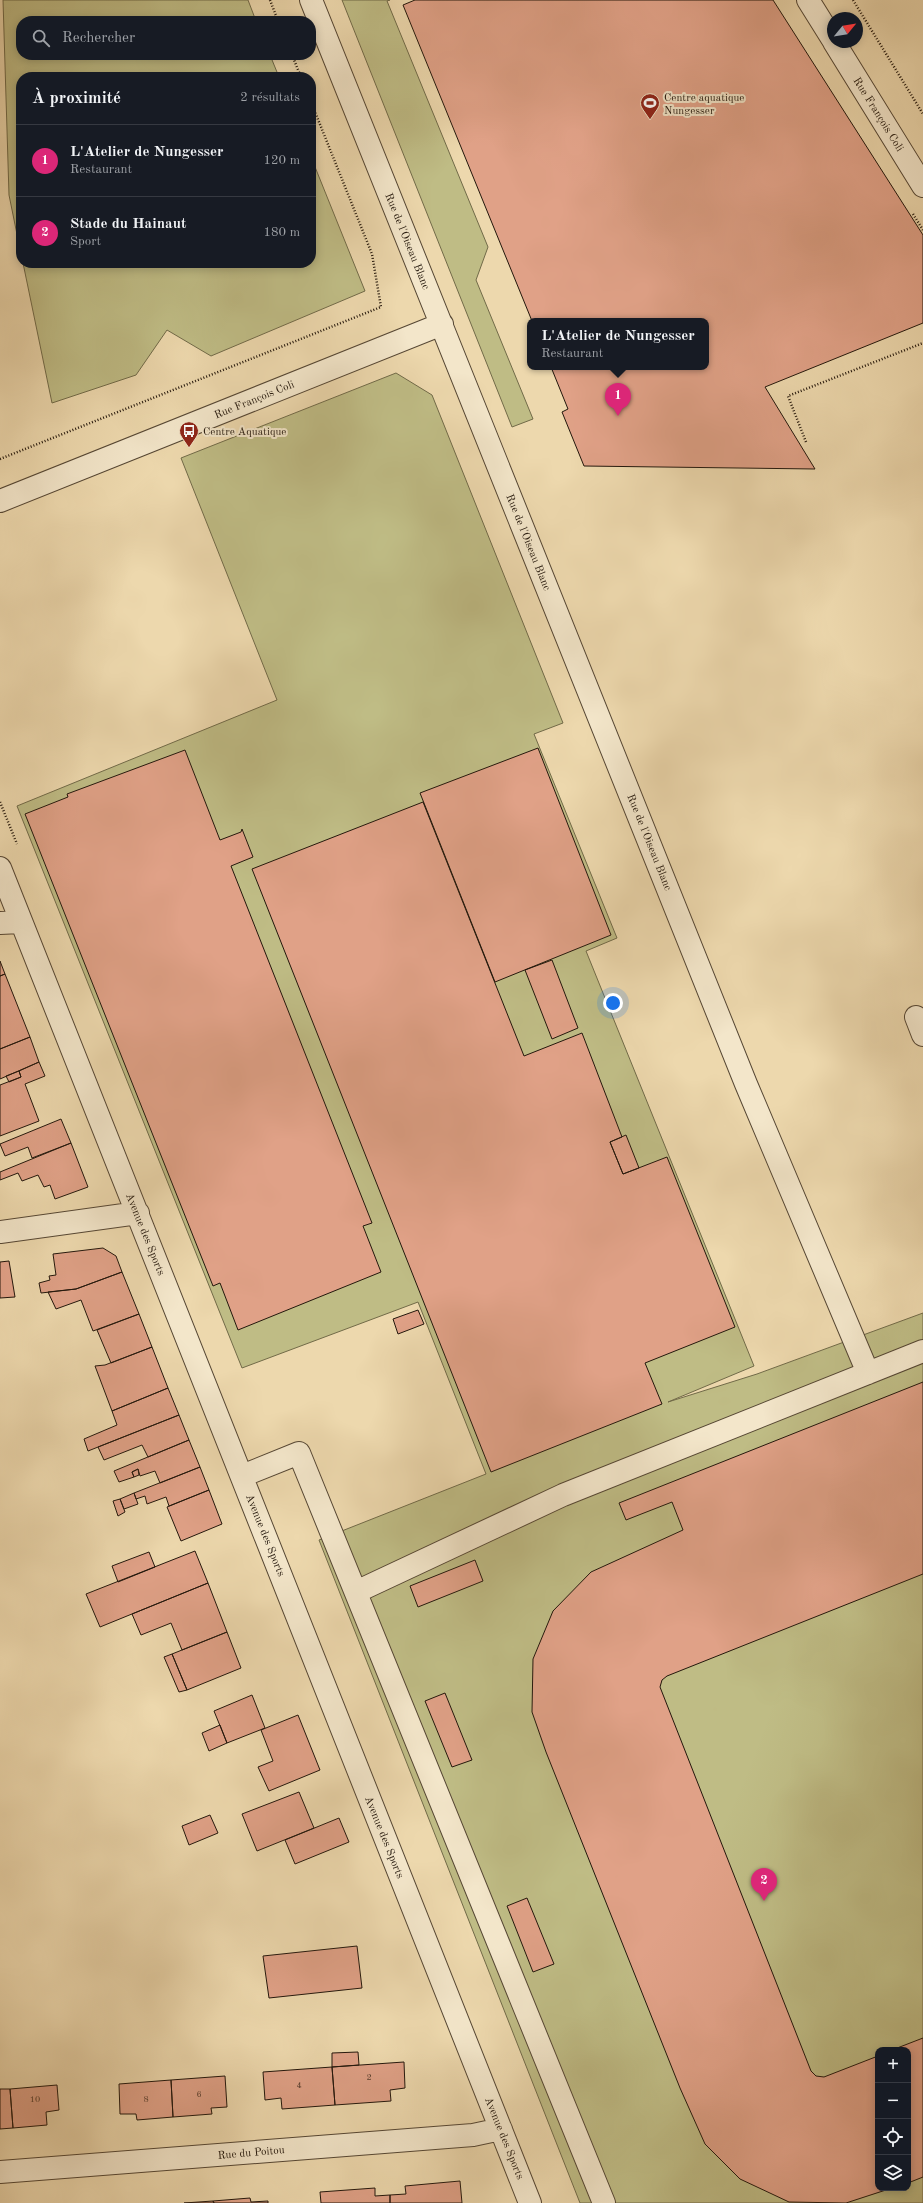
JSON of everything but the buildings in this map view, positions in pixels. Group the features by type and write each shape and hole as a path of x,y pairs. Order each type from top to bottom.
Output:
{"street":[{"name":"Rue de l'Oiseau Blanc","path":"311,0 746,1084 868,1373"},
{"name":"Rue François Coli","path":"808,0 827,30"},
{"name":"Rue François Coli","path":"838,48 923,186"},
{"name":"Rue François Coli","path":"0,501 442,324"},
{"name":"Avenue des Sports","path":"0,868 530,2203"},
{"path":"0,923 21,922"},
{"path":"0,1232 138,1213"},
{"path":"356,1592 563,1495 923,1351"},
{"path":"242,1476 299,1453 604,2203"},
{"name":"Rue du Poitou","path":"0,2172 473,2134 501,2129"}],"path":[{"path":"270,0 276,16"},
{"path":"853,0 923,114"},
{"path":"294,60 299,72"},
{"path":"0,459 381,307 372,254 316,114"},
{"path":"806,442 788,396 923,343"}],"shaded area":[{"path":"3,0 248,0 254,16 16,16 16,60 272,60 277,72 16,72 16,229 9,195"},
{"path":"342,0 390,0 387,1 488,247 476,280 533,419 512,427"},
{"path":"316,169 365,291 211,356 167,330 136,375 52,403 24,268 316,268"},
{"path":"396,373 432,395 563,723 534,734 617,938 586,951 754,1366 668,1402 757,1374 923,1313 923,2203 580,2203 319,1540 486,1474 418,1302 242,1368 17,806 277,700 181,458"}],"place":[{"name":"Centre aquatique Nungesser","path":"650,120"},
{"name":"L'Atelier de Nungesser","path":"618,416"},
{"name":"Centre Aquatique","path":"189,448"},
{"name":"Stade du Hainaut","path":"764,1901"}]}
